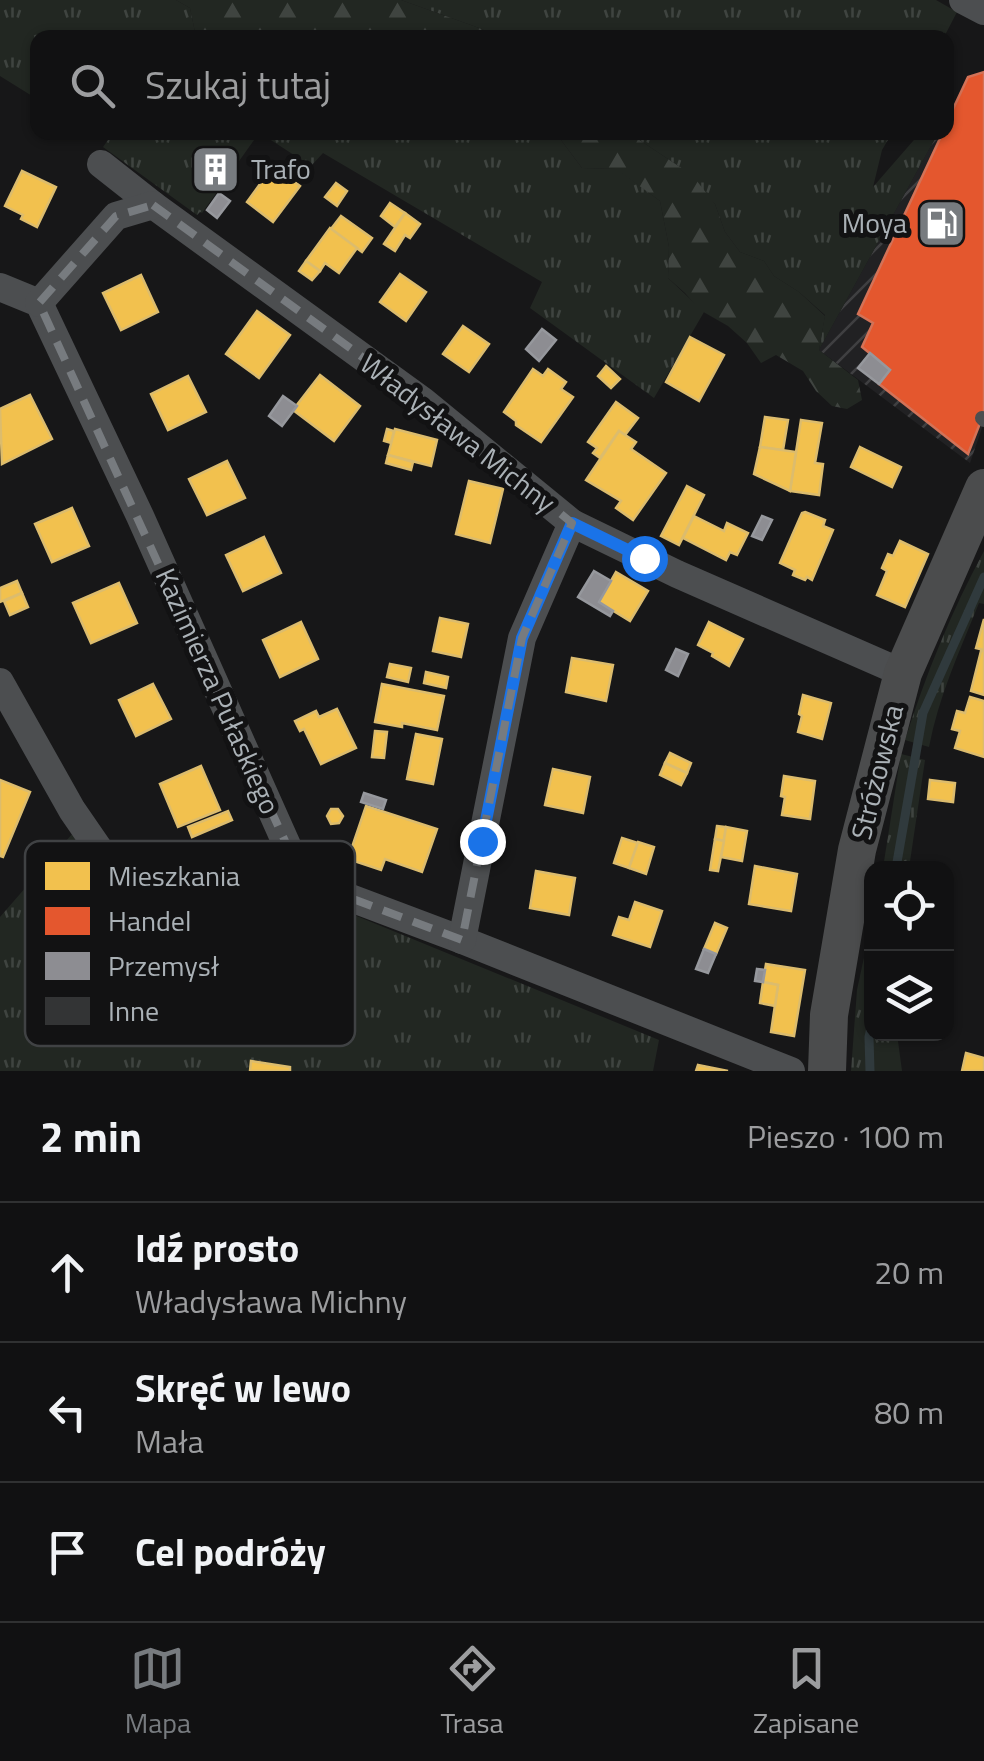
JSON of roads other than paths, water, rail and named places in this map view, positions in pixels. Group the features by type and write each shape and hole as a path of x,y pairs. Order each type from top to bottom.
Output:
{"main road":[{"name":"Stróżowska","path":"827,1071 829,1014 856,884 857,850 903,673 984,488"}],"street":[{"path":"963,0 984,10"},
{"name":"Władysława Michny","path":"101,164 424,401 572,523 677,574 903,673"},
{"path":"0,287 39,303 116,216 153,205"},
{"name":"Kazimierza Pułaskiego","path":"39,303 285,841"},
{"path":"462,940 522,638 572,523"},
{"path":"0,682 93,841"},
{"name":"Kazimierza Pułaskiego","path":"355,900 791,1071"}],"waterway":[{"path":"897,861 923,713 984,577"},
{"path":"869,1041 870,1071"}],"place":[{"name":"Trafo","path":"216,169"},
{"name":"Moya","path":"942,223"}]}
